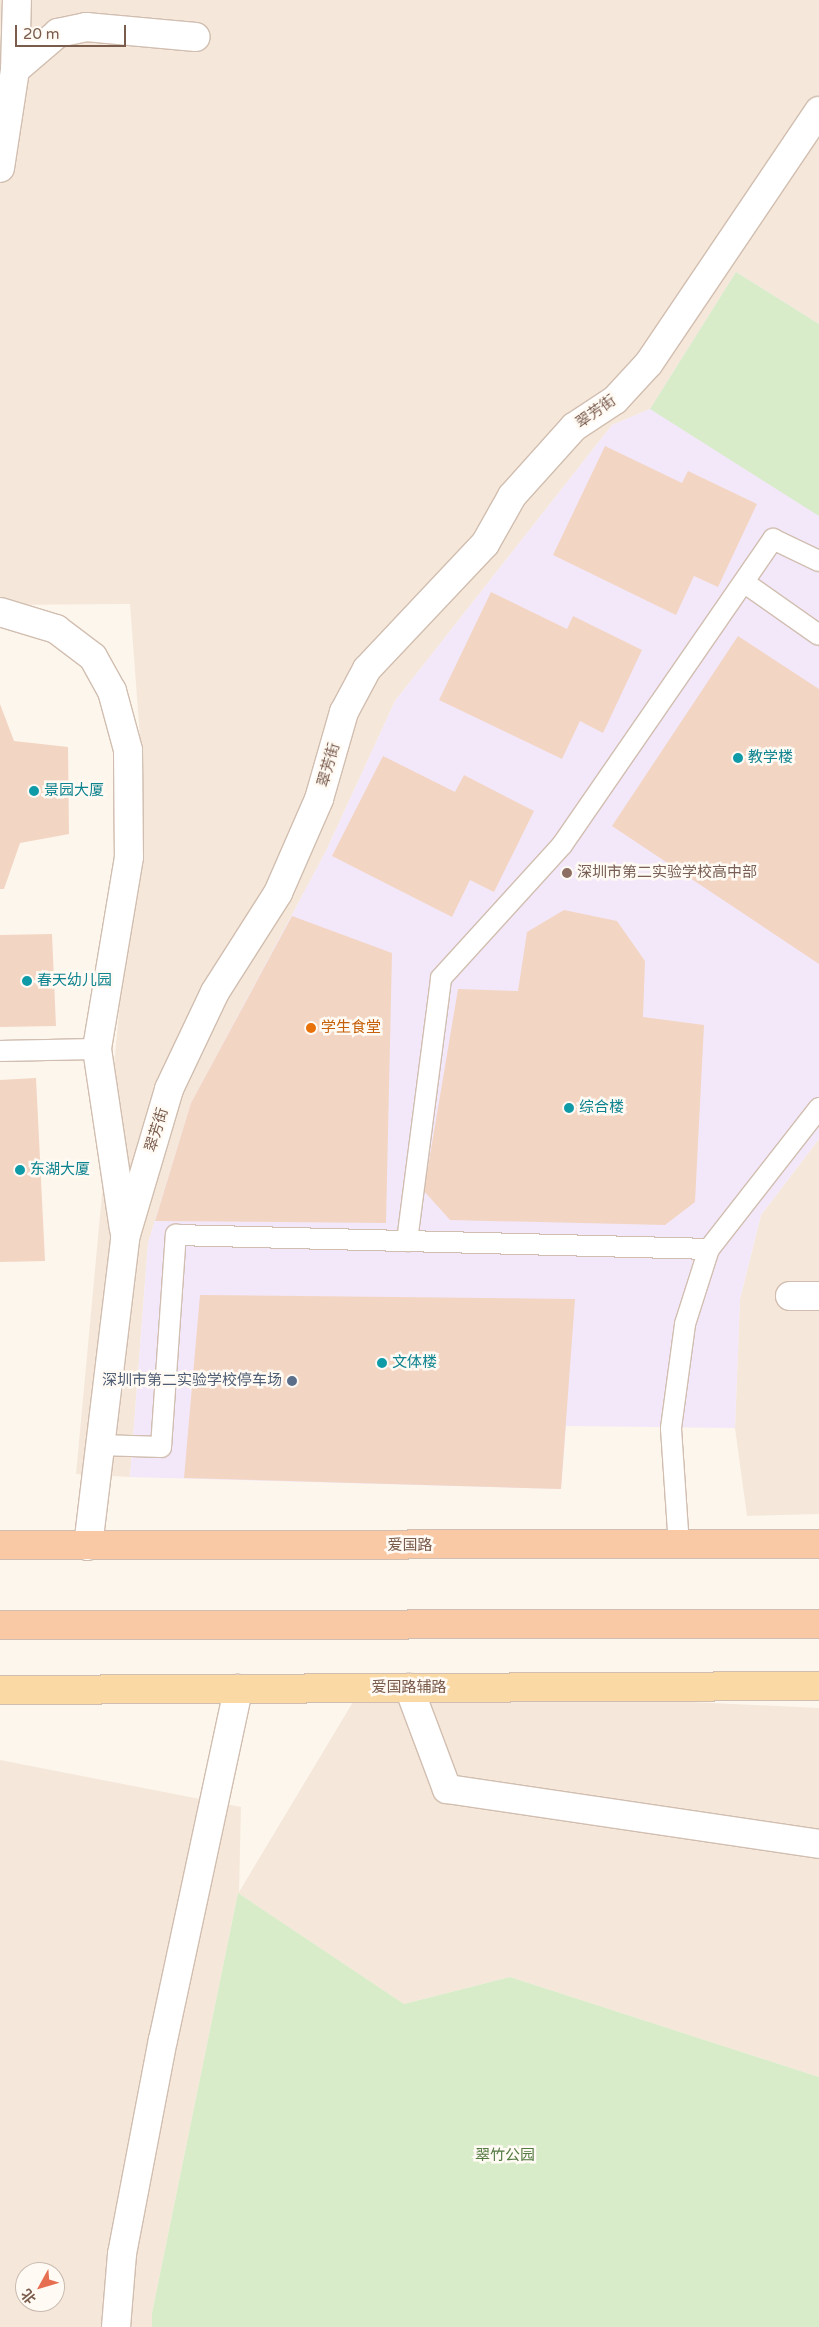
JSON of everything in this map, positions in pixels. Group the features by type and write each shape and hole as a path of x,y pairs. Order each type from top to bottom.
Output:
{"highway":[{"name":"爱国路","path":"0,1545 680,1546 819,1544"},
{"path":"0,1625 819,1624"}],"main road":[{"name":"爱国路辅路","path":"0,1690 819,1686"}],"street":[{"path":"0,168 15,70 17,0"},
{"path":"15,70 58,33 86,27 196,37"},
{"name":"翠芳街","path":"88,1546 125,1238 169,1090 215,992 278,893 319,799 344,712 367,668 485,544 512,496 574,427 615,400 649,363 819,111"},
{"path":"0,612 56,629 93,657 112,691 128,750 129,857 97,1049 125,1238"},
{"path":"790,1296 819,1296"},
{"path":"409,1688 447,1789 819,1844"},
{"path":"116,2327 122,2254 163,2040 238,1689"}],"lane":[{"path":"407,1241 441,978 562,845 773,539 819,560"},
{"path":"745,582 819,635"},
{"path":"0,1051 97,1049"},
{"path":"680,1546 671,1428 685,1324 709,1250 819,1108"},
{"path":"101,1445 162,1447 176,1234 709,1250"}],"shaded area":[{"path":"0,0 819,0 819,324 736,272 650,409 612,425 395,701 326,851 191,1104 148,1243 130,1477 76,1474 142,764 130,604 0,605"},
{"name":"深圳市第二实验学校高中部","path":"736,272 819,324 819,1139 761,1215 740,1299 735,1428 566,1426 561,1489 130,1477 148,1243 191,1103 326,851 395,701 612,425 650,409"},
{"path":"819,1139 819,1514 747,1516 735,1428 740,1299 761,1215"},
{"path":"567,1696 819,1708 819,2077 510,1977 404,2004 238,1893 152,2313 152,2327 0,2327 0,1760 241,1807 239,1892 353,1702"}],"green space":[{"path":"736,272 819,324 819,516 650,409"},
{"name":"翠竹公园","path":"238,1893 404,2004 510,1977 819,2077 819,2327 152,2327 152,2313"}],"building":[{"path":"605,446 682,483 688,471 757,504 718,587 694,576 676,615 553,555"},
{"path":"491,592 567,629 573,616 642,650 603,733 580,721 562,759 439,700"},
{"name":"教学楼","path":"738,636 819,689 819,964 612,826"},
{"name":"景园大厦","path":"0,704 14,741 68,747 69,834 20,843 4,889 0,889"},
{"path":"383,756 455,792 464,775 534,811 494,892 470,880 452,917 332,856"},
{"name":"综合楼","path":"564,910 617,921 645,961 643,1017 704,1025 695,1202 665,1225 450,1220 424,1191 458,989 518,991 527,932"},
{"name":"学生食堂","path":"292,916 392,953 386,1223 155,1221 191,1103"},
{"name":"春天幼儿园","path":"52,934 56,1026 0,1027 0,935"},
{"name":"东湖大厦","path":"36,1078 45,1261 0,1262 0,1080"},
{"name":"文体楼","path":"200,1295 575,1299 561,1489 184,1478"}],"place":[{"name":"教学楼","path":"738,758"},
{"name":"景园大厦","path":"34,791"},
{"name":"深圳市第二实验学校高中部","path":"567,873"},
{"name":"春天幼儿园","path":"27,981"},
{"name":"学生食堂","path":"311,1028"},
{"name":"综合楼","path":"569,1108"},
{"name":"东湖大厦","path":"20,1170"},
{"name":"文体楼","path":"382,1363"},
{"name":"深圳市第二实验学校停车场","path":"292,1381"}]}
